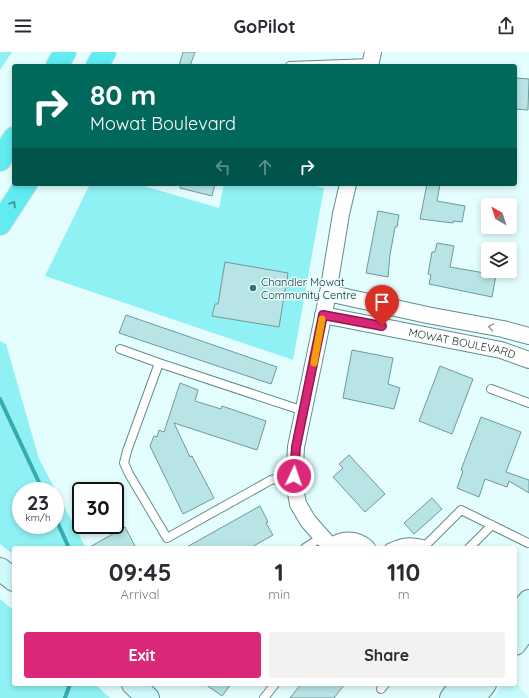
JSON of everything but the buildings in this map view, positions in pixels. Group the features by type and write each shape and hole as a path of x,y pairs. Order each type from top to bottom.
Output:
{"highway":[{"path":"58,64 65,52"},
{"path":"98,64 105,52"},
{"path":"0,160 12,141"},
{"path":"0,224 25,186"}],"main road":[{"path":"0,569 12,578"},
{"path":"517,616 529,601"},
{"path":"517,641 529,625"},
{"path":"135,686 148,698"},
{"path":"451,698 460,686"},
{"path":"474,698 483,686"}],"street":[{"path":"345,186 328,293 296,447 294,482 298,504 308,521 328,544 348,540 364,546"},
{"name":"MOWAT BOULEVARD","path":"328,293 425,324 529,360"},
{"name":"MOWAT BOULEVARD","path":"323,315 503,329 529,336"}],"lane":[{"path":"317,64 372,60"},
{"path":"120,349 304,411"},
{"path":"159,363 124,463 167,538 271,480 294,476"},
{"path":"491,390 529,403"},
{"path":"394,546 412,541 428,546 461,510 528,543"},
{"path":"471,546 492,525"},
{"path":"316,546 328,544"},
{"path":"264,698 273,686"}],"shaded area":[{"path":"0,52 12,52 0,70"},
{"path":"89,186 144,186 219,208 224,186 314,186 324,188 293,360 45,276"},
{"path":"0,341 6,344 39,459 51,482 12,482 12,534 64,534 64,506 72,521 72,534 79,534 85,546 12,546 12,553 0,544"},
{"path":"0,599 12,609 12,686 97,686 110,698 0,698"},
{"path":"517,684 529,698 493,698 502,686 517,686"}],"waterway":[{"path":"0,399 39,482"},
{"path":"63,534 68,546"},
{"path":"65,698 69,686"}],"slow traffic":[{"path":"314,363 322,319"}],"place":[{"name":"Chandler Mowat Community Centre","path":"253,288"}],"route":[{"path":"294,476 296,447 323,315 382,326"}]}
